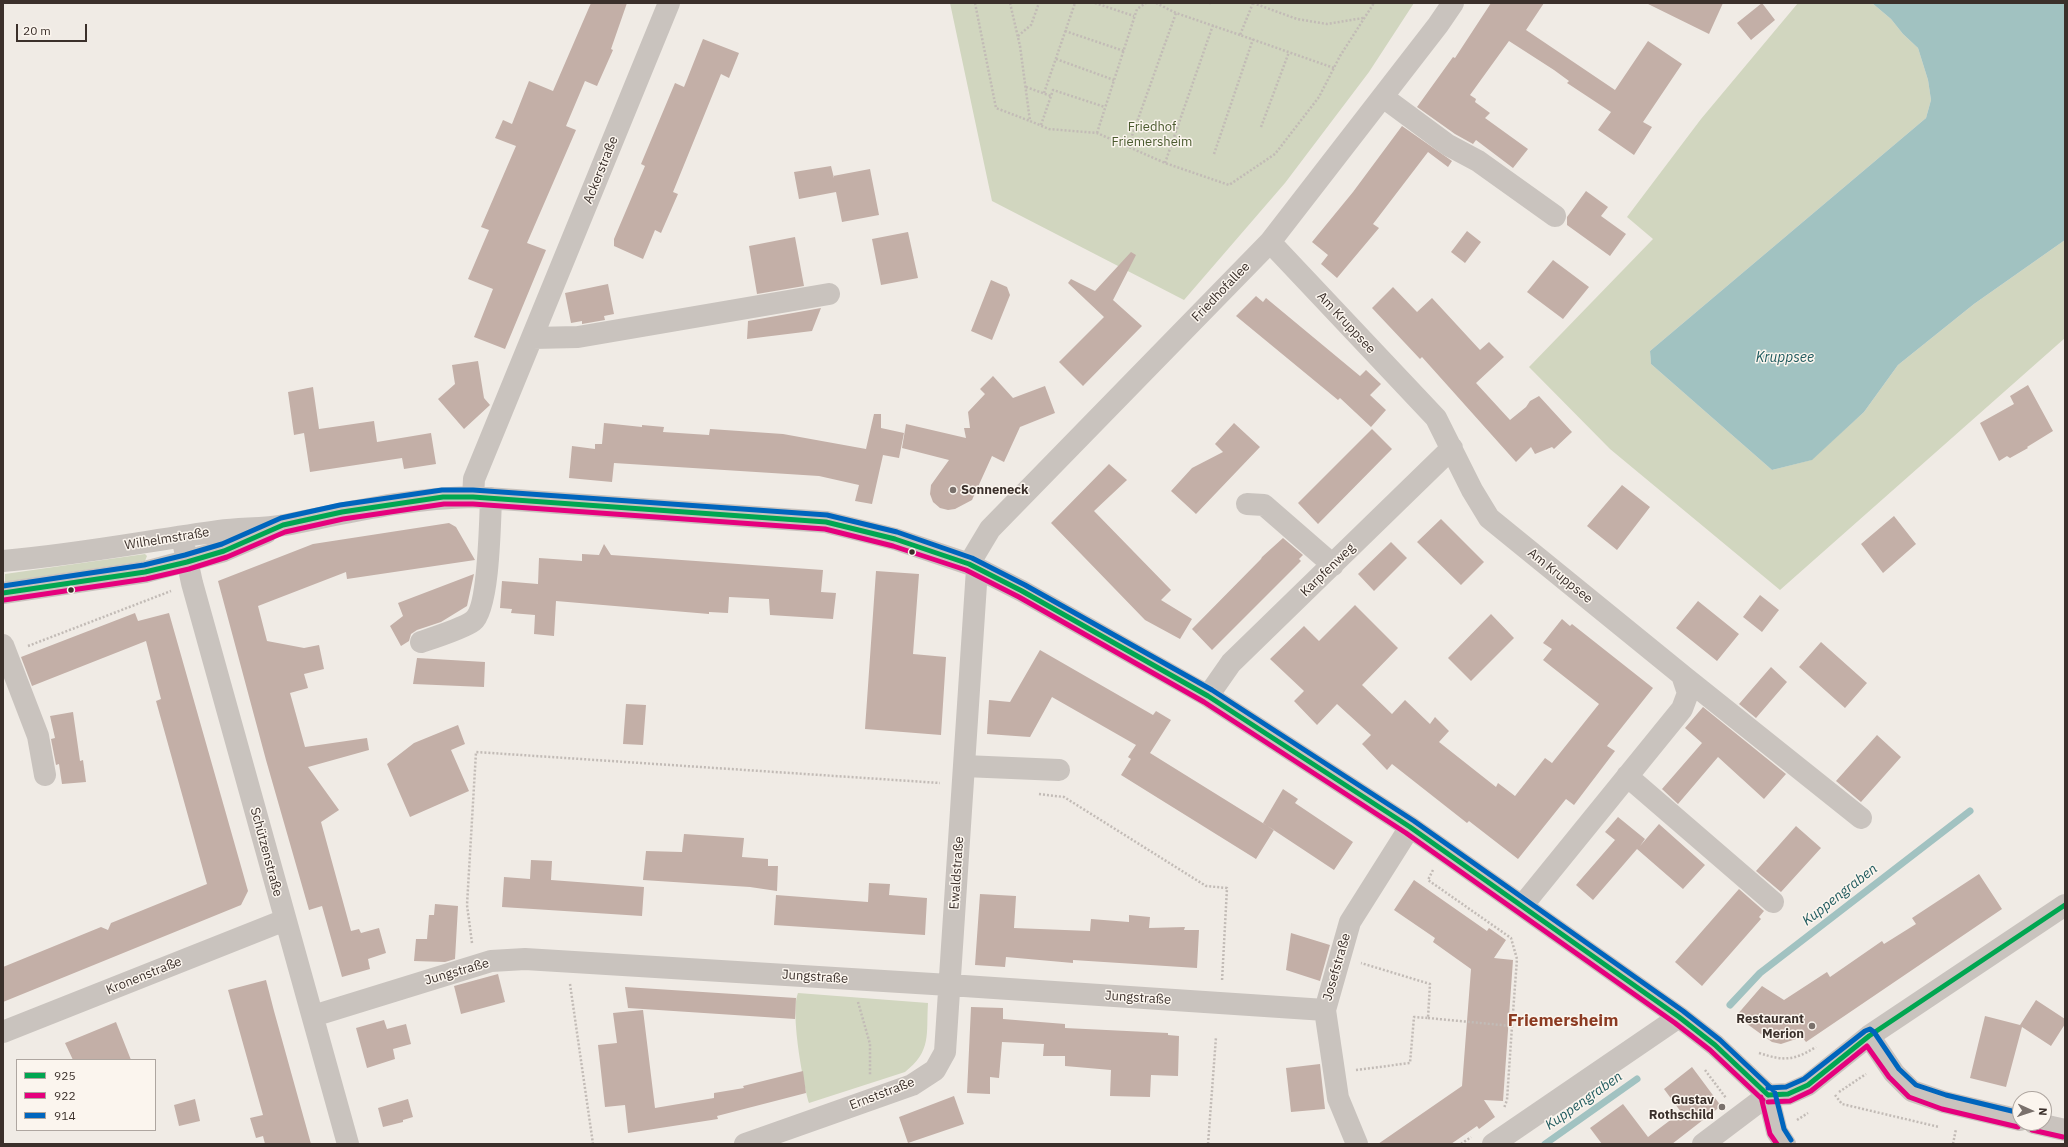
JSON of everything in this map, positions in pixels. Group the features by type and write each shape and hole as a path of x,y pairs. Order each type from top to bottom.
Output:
{"street":[{"name":"Ackerstraße","path":"421,642 473,621 480,612 487,563 482,497 474,479 669,3"},
{"name":"Friedhofallee","path":"973,567 990,528 1270,242 1438,26 1452,3"},
{"path":"1383,97 1448,145 1478,161 1555,216"},
{"name":"Am Kruppsee","path":"1270,242 1436,418 1472,490 1489,518 1861,818"},
{"path":"533,338 578,337 829,294"},
{"name":"Karpfenweg","path":"1208,696 1231,664 1452,448"},
{"name":"Wilhelmstraße","path":"3,561 45,557 220,531 283,525 342,512 444,497 482,497 826,522 895,539 973,567 1022,591 1208,696 1410,827 1679,1017 1715,1045 1768,1095"},
{"path":"1247,504 1264,505 1333,565"},
{"path":"3,593 145,572 187,562 224,552 283,525"},
{"name":"Schützenstraße","path":"182,537 192,583 348,1144"},
{"name":"Ewaldstraße","path":"949,985 963,776 973,567"},
{"path":"5,650 38,736 45,775"},
{"path":"1522,906 1682,709 1688,693 1682,675"},
{"path":"963,776 1059,770"},
{"path":"1627,776 1773,902"},
{"name":"Josefstraße","path":"1357,1144 1338,1098 1325,1010 1350,922 1410,827"},
{"path":"1703,1144 1768,1095 1788,1094 1808,1085 1869,1036 2065,905"},
{"name":"Kronenstraße","path":"3,1032 285,920"},
{"name":"Jungstraße","path":"313,1016 491,961 525,960 949,985 1325,1010"},
{"name":"Ernststraße","path":"745,1144 912,1086 934,1070 945,1052 949,985"},
{"path":"1483,1140 1679,1017"},
{"path":"1869,1036 1894,1073 1912,1091 1944,1102 2012,1118"},
{"path":"1768,1095 1777,1132 1784,1144"},
{"path":"2052,1127 2065,1130"}],"path":[{"path":"975,3 996,108 1050,129 1097,133 1165,163 1228,185 1275,154 1319,97 1334,68 1374,3"},
{"path":"1010,3 1018,36 1030,121"},
{"path":"1018,36 1031,25 1039,3"},
{"path":"1044,93 1075,3"},
{"path":"1095,3 1134,16"},
{"path":"1097,133 1134,16 1137,9 1146,3"},
{"path":"1156,3 1176,13 1334,68"},
{"path":"1240,35 1253,3 1297,19 1327,24 1364,18"},
{"path":"1128,147 1176,13"},
{"path":"1165,163 1213,25"},
{"path":"1065,31 1124,50"},
{"path":"1214,154 1253,39"},
{"path":"1261,127 1289,52"},
{"path":"1056,59 1114,80"},
{"path":"1026,87 1051,96"},
{"path":"1040,125 1053,90 1105,107"},
{"path":"5,650 192,583"},
{"path":"475,966 467,905 476,752 963,776"},
{"path":"1035,794 1064,798 1206,886 1228,888 1221,1003"},
{"path":"1428,880 1511,938 1517,959 1506,1100 1502,1112"},
{"path":"1340,956 1430,984 1428,1018"},
{"path":"567,962 593,1144"},
{"path":"857,980 856,998 862,1010 870,1044 869,1083 874,1098"},
{"path":"1334,1072 1410,1063 1414,1018 1512,1026"},
{"path":"1208,1144 1216,1037"},
{"path":"1756,1052 1779,1060 1801,1056 1820,1044"},
{"path":"1835,1095 1842,1104 1940,1127"},
{"path":"1948,1129 1963,1132"},
{"path":"1461,1144 1483,1140"}],"green space":[{"name":"Friedhof Friemersheim","path":"950,3 1414,3 1369,72 1285,183 1184,300 992,201"},
{"path":"1798,3 1872,3 1891,19 1903,34 1918,48 1928,80 1931,100 1926,118 1650,351 1651,364 1772,470 1811,460 1864,412 1898,365 1974,304 2065,240 2065,338 1780,590 1610,449 1529,367 1653,239 1627,217 1701,119"},
{"path":"145,554 147,556 145,561 5,582 5,574"},
{"path":"798,993 928,1003 927,1033 924,1049 920,1057 905,1072 809,1103 796,1031 796,1002"}],"water":[{"name":"Kruppsee","path":"1872,3 2065,3 2065,240 1974,304 1898,365 1864,412 1812,460 1772,470 1651,364 1650,351 1926,118 1931,100 1928,80 1918,48 1903,34 1891,19"}],"building":[{"path":"591,3 627,3 611,49 613,50 597,86 585,81 566,126 576,130 527,243 546,250 505,349 474,337 493,289 468,279 489,230 481,227 516,146 495,138 503,120 512,124 529,81 553,91"},
{"path":"1491,3 1544,3 1526,30 1615,90 1648,41 1682,64 1643,122 1652,127 1634,155 1598,130 1611,112 1567,83 1569,81 1554,70 1509,41 1470,95 1476,99 1475,102 1490,113 1485,118 1528,149 1513,168 1476,140 1473,144 1455,134 1417,107 1453,57 1455,58"},
{"path":"1646,3 1723,3 1709,34"},
{"path":"1762,3 1775,20 1751,40 1737,23"},
{"path":"703,39 739,53 729,78 721,74 673,192 678,194 661,233 655,230 643,259 614,246 614,239 645,166 641,164 675,83 684,87"},
{"path":"1402,126 1452,161 1448,167 1428,152 1373,224 1379,228 1337,278 1321,264 1328,255 1312,242 1353,192"},
{"path":"831,166 833,176 870,169 879,215 842,222 836,192 799,199 794,172"},
{"path":"1586,191 1608,207 1601,216 1626,234 1610,256 1567,225 1567,217"},
{"path":"1467,231 1481,242 1465,263 1451,252"},
{"path":"908,232 918,278 881,285 872,239"},
{"path":"795,237 804,286 757,294 749,246"},
{"path":"1131,252 1136,255 1113,300 1142,326 1083,386 1059,362 1104,317 1068,283 1071,279 1095,291"},
{"path":"1553,260 1589,287 1563,319 1527,292"},
{"path":"991,280 1007,287 1010,295 992,340 971,331"},
{"path":"608,284 614,314 604,316 605,320 582,324 582,321 571,323 565,293"},
{"path":"1393,287 1417,312 1432,298 1480,350 1489,342 1504,357 1476,383 1510,420 1526,407 1530,401 1539,396 1572,432 1554,449 1552,447 1535,454 1531,447 1516,462 1422,357 1420,359 1372,308"},
{"path":"1256,296 1263,302 1266,298 1360,376 1366,370 1381,384 1370,395 1386,410 1371,427 1340,398 1338,400 1236,316"},
{"path":"821,308 812,331 747,339 748,321"},
{"path":"478,361 484,398 490,405 464,429 438,399 455,384 452,365"},
{"path":"993,376 1013,398 1045,386 1055,413 1020,427 1004,462 992,456 972,500 955,509 948,510 940,508 933,502 930,494 931,485 949,460 902,448 906,424 966,438 964,428 970,428 968,412 985,394 980,389"},
{"path":"2028,385 2053,431 2010,458 2007,456 1999,461 1980,423 2014,404 2010,396"},
{"path":"313,387 319,429 374,421 377,442 431,433 436,464 404,469 402,458 310,472 304,433 294,435 288,392"},
{"path":"874,414 881,414 881,428 904,433 899,458 883,455 872,504 855,501 859,485 819,476 614,463 612,482 569,478 572,446 595,449 595,444 602,444 604,423 642,427 642,425 664,427 663,432 709,435 710,429 783,434 866,449"},
{"path":"1234,423 1260,447 1196,514 1171,491 1192,468 1223,452 1215,444"},
{"path":"1372,429 1392,449 1318,524 1298,503"},
{"path":"1109,464 1127,480 1094,511 1171,590 1161,600 1192,619 1180,639 1145,620 1051,523"},
{"path":"1622,485 1650,507 1617,550 1587,526"},
{"path":"1894,516 1916,544 1883,573 1861,544"},
{"path":"1441,519 1484,562 1461,585 1417,542"},
{"path":"449,523 456,527 475,560 347,579 346,572 258,606 267,641 304,648 319,645 324,669 304,674 308,688 290,693 305,747 367,738 369,750 308,767 339,810 321,822 351,931 359,929 361,933 379,928 386,953 368,959 370,969 342,977 322,906 309,910 266,760 218,581 313,544"},
{"path":"1283,538 1303,555 1299,559 1301,561 1212,650 1192,629 1262,557"},
{"path":"1391,542 1407,558 1374,591 1358,574"},
{"path":"604,544 611,555 823,570 821,592 836,593 833,619 770,615 769,599 729,597 728,613 709,612 709,614 556,601 554,636 534,634 535,615 511,613 512,609 500,608 502,581 538,584 539,558 582,561 582,554 599,555"},
{"path":"876,571 919,574 913,654 946,657 941,735 865,729"},
{"path":"474,574 467,606 441,622 417,630 411,634 409,641 401,646 390,626 403,616 398,603"},
{"path":"1760,595 1779,610 1762,632 1743,617"},
{"path":"1698,601 1739,634 1717,661 1676,628"},
{"path":"1355,605 1398,648 1362,685 1392,714 1405,700 1430,724 1435,717 1449,731 1439,742 1496,787 1498,783 1515,796 1545,758 1552,763 1599,704 1543,660 1552,649 1543,643 1562,619 1570,626 1572,624 1653,688 1607,746 1615,751 1574,805 1566,799 1518,859 1469,821 1467,823 1392,764 1387,770 1362,744 1371,735 1337,704 1317,725 1294,701 1304,691 1270,659 1304,626 1319,641"},
{"path":"135,613 138,621 169,613 248,891 241,905 3,1002 3,967 101,927 108,930 111,923 207,884 156,701 161,699 146,641 32,686 21,657"},
{"path":"1491,614 1514,638 1471,681 1448,658"},
{"path":"1821,642 1867,683 1845,708 1799,667"},
{"path":"1040,650 1153,715 1156,711 1171,720 1150,753 1274,830 1256,859 1121,775 1131,759 1128,757 1136,745 1052,697 1030,737 987,734 989,700 1010,702"},
{"path":"417,658 485,662 484,687 413,684"},
{"path":"1771,667 1787,682 1756,718 1739,704"},
{"path":"626,704 646,705 643,745 623,744"},
{"path":"1703,707 1786,774 1764,799 1718,757 1678,804 1662,789 1702,743 1685,728"},
{"path":"73,712 80,761 83,760 86,782 62,784 59,764 56,765 51,739 55,738 50,716"},
{"path":"458,725 465,744 451,750 469,791 410,817 387,764 414,743"},
{"path":"1877,735 1901,757 1861,802 1836,781"},
{"path":"1283,789 1298,799 1295,803 1353,842 1334,870 1263,823"},
{"path":"1618,817 1645,839 1640,846 1659,824 1705,865 1683,889 1637,849 1593,900 1576,885 1615,840 1605,832"},
{"path":"1796,826 1821,848 1781,892 1756,871"},
{"path":"684,834 744,838 742,857 768,859 768,866 778,866 777,891 750,887 643,880 646,851 682,852"},
{"path":"531,860 552,861 551,880 644,887 642,916 502,907 504,877 530,879"},
{"path":"1979,874 2002,909 1806,1042 1802,1037 1781,1044 1772,1042 1736,1016 1762,986 1784,1000 1827,972 1830,977 1882,941 1884,944 1916,924 1912,918"},
{"path":"1414,880 1487,931 1489,928 1506,940 1494,958 1513,960 1503,1101 1484,1100 1495,1117 1479,1129 1477,1126 1451,1144 1378,1144 1462,1086 1471,969 1433,942 1435,938 1394,910"},
{"path":"869,883 890,884 889,895 927,898 925,935 774,925 776,895 868,902"},
{"path":"1739,889 1764,911 1759,917 1761,919 1702,986 1675,962"},
{"path":"980,894 1016,896 1014,928 1090,931 1091,919 1129,922 1129,915 1150,917 1149,928 1185,927 1184,930 1199,930 1197,968 1073,960 1073,963 1006,957 1005,967 975,965"},
{"path":"435,904 458,906 455,959 445,962 414,961 416,939 427,939 429,915 434,915"},
{"path":"1291,933 1330,945 1320,981 1286,970"},
{"path":"498,974 505,1002 461,1014 454,986"},
{"path":"266,980 311,1144 265,1144 263,1136 256,1138 250,1118 263,1115 228,990"},
{"path":"625,987 796,998 795,1019 628,1008"},
{"path":"2036,1000 2065,1019 2065,1024 2051,1046 2022,1027 2006,1087 1970,1078 1985,1016 2020,1025"},
{"path":"971,1007 1003,1008 1003,1019 1065,1024 1065,1028 1168,1033 1168,1035 1179,1036 1178,1076 1151,1075 1150,1097 1110,1096 1111,1070 1065,1066 1065,1056 1043,1056 1044,1044 1002,1042 999,1078 990,1077 990,1094 967,1093"},
{"path":"643,1010 655,1108 714,1098 714,1093 744,1088 743,1086 803,1071 806,1093 717,1116 718,1119 628,1133 625,1105 605,1107 598,1045 617,1043 613,1013"},
{"path":"384,1020 387,1029 406,1024 411,1044 393,1049 395,1059 367,1068 356,1028"},
{"path":"116,1022 131,1059 73,1059 65,1043"},
{"path":"1320,1064 1325,1109 1291,1112 1286,1068"},
{"path":"1692,1067 1721,1106 1672,1144 1602,1144 1590,1128 1623,1104 1648,1137 1681,1112 1664,1089"},
{"path":"954,1096 964,1124 908,1143 899,1117"},
{"path":"195,1099 200,1121 179,1126 174,1105"},
{"path":"408,1099 413,1117 403,1120 403,1122 383,1127 378,1108"}],"waterway":[{"name":"Kuppengraben","path":"1730,1005 1760,973 1970,811"},
{"name":"Kuppengraben","path":"1545,1144 1637,1079"}],"transit line":[{"name":"914","path":"3,586 144,565 222,544 281,518 340,505 442,490 473,490 827,515 897,532 972,558 1025,585 1212,690 1414,821 1683,1011 1720,1040 1773,1090"},
{"name":"925","path":"3,593 145,572 224,551 283,525 342,512 443,497 473,497 826,522 895,539 969,564 1022,591 1208,696 1410,827 1679,1017 1715,1045 1768,1095"},
{"name":"922","path":"4,600 146,579 189,569 227,557 285,532 343,519 444,504 473,504 825,529 893,546 966,570 1019,597 1204,702 1406,833 1675,1023 1710,1050 1763,1100"},
{"name":"925","path":"1768,1095 1788,1094 1808,1085 1869,1036 2065,905"},
{"name":"914","path":"1768,1088 1786,1087 1804,1079 1865,1031 1870,1029 1874,1032 1899,1069 1916,1085 1946,1095 2012,1111"},
{"name":"922","path":"1768,1102 1790,1101 1811,1091 1867,1046 1889,1077 1909,1097 1942,1109 2012,1126"},
{"name":"914","path":"1775,1093 1784,1129 1791,1140"},
{"name":"922","path":"1761,1097 1770,1134 1777,1144"},
{"name":"922","path":"2036,1131 2063,1137"}],"place":[{"name":"Sonneneck","path":"953,490"},
{"name":"Restaurant Merion","path":"1812,1026"},
{"name":"Gustav Rothschild","path":"1722,1107"}],"district":[{"name":"Friemersheim","path":"1563,1021"}]}
